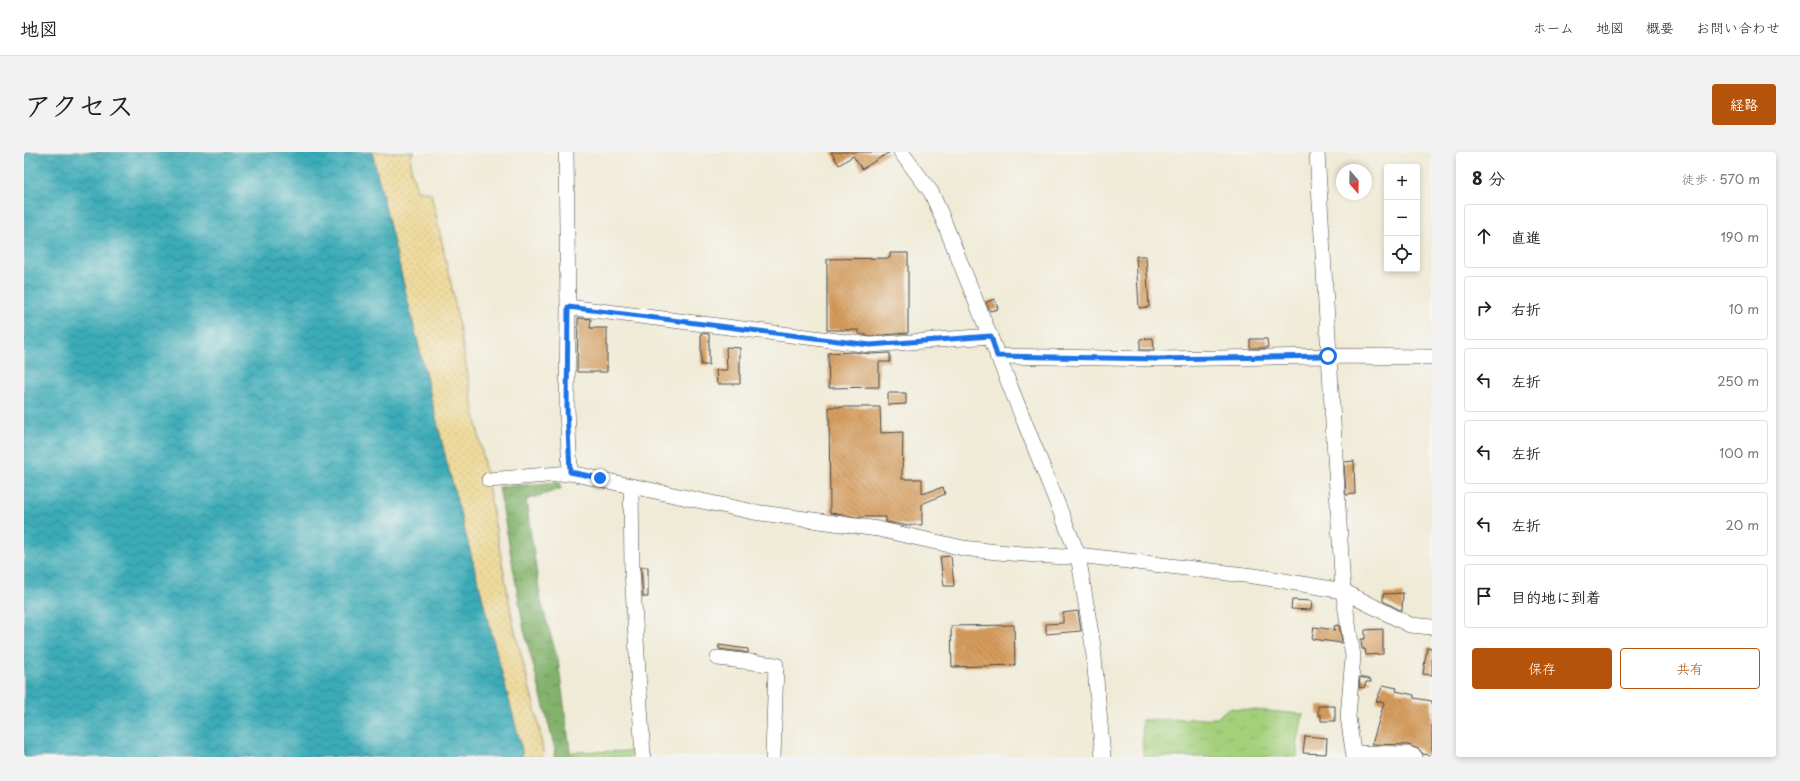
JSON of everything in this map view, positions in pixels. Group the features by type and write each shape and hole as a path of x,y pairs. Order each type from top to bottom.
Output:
{"street":[{"path":"566,152 568,307 567,408 570,472"},
{"path":"902,152 931,192 991,336 997,356 1078,555 1093,646 1103,757"},
{"path":"1317,152 1328,356 1344,591 1353,656 1348,718 1354,755 1408,754 1415,757"},
{"path":"568,307 870,345 991,336"},
{"path":"997,356 1157,359 1328,356 1432,357"},
{"path":"489,480 570,472 631,486 682,495 754,512 878,529 963,548 1056,556 1078,555 1261,577 1344,591 1410,625 1432,627"},
{"path":"631,486 632,570 643,757"},
{"path":"718,658 776,665 774,757"}],"green space":[{"path":"559,482 561,489 526,500 541,602 558,660 571,757 554,757 555,749 524,630 499,487"},
{"path":"1228,708 1303,714 1297,747 1297,757 1143,757 1142,720 1217,718"},
{"path":"636,751 636,757 573,757 572,752"}],"sand":[{"path":"372,152 415,152 411,155 411,170 417,190 431,193 453,293 513,623 538,721 544,757 522,757 522,750 445,455"}],"water":[{"path":"24,152 372,152 445,455 522,750 522,757 24,757"}],"building":[{"path":"831,152 890,152 862,169 853,156 839,165"},
{"path":"890,253 908,253 908,333 870,336 859,334 859,330 827,330 827,259 890,258"},
{"path":"1136,256 1146,256 1149,307 1139,308"},
{"path":"995,299 998,309 990,311 986,302"},
{"path":"578,318 591,319 590,328 607,328 607,372 577,372"},
{"path":"701,333 709,334 709,365 701,365"},
{"path":"1153,338 1154,350 1140,350 1140,339"},
{"path":"1250,339 1267,339 1268,348 1250,348"},
{"path":"726,347 740,348 740,384 717,384 716,370 727,370"},
{"path":"854,352 871,354 890,353 890,362 879,362 879,387 829,388 828,353"},
{"path":"888,393 906,393 906,404 888,405"},
{"path":"829,407 880,407 881,433 903,432 902,479 922,479 922,494 943,487 945,494 922,504 922,525 903,525 886,522 886,517 857,517 830,513"},
{"path":"1354,461 1355,494 1346,495 1344,462"},
{"path":"951,556 954,586 944,586 940,557"},
{"path":"641,567 648,567 648,597 643,597"},
{"path":"1403,593 1402,611 1383,601 1383,594"},
{"path":"1292,600 1312,601 1311,610 1291,609"},
{"path":"1078,611 1081,631 1046,634 1046,624 1063,623 1063,613"},
{"path":"1014,625 1015,665 952,667 951,626"},
{"path":"1339,625 1342,643 1312,639 1314,627 1335,630 1334,626"},
{"path":"1383,629 1383,654 1366,655 1365,649 1362,649 1361,639 1365,639 1365,630"},
{"path":"719,645 748,649 748,653 719,649"},
{"path":"1427,647 1432,648 1432,675 1423,674"},
{"path":"1360,677 1371,680 1371,682 1366,682 1364,688 1359,687"},
{"path":"1383,685 1397,688 1396,691 1414,695 1414,698 1432,701 1432,756 1423,754 1419,749 1408,745 1372,744 1384,703 1376,701"},
{"path":"1318,706 1335,706 1335,721 1321,721 1321,715 1318,715"},
{"path":"1305,736 1327,738 1326,754 1303,753"}],"route":[{"path":"600,478 570,472 567,408 568,307 870,345 991,336 997,356 1157,359 1328,356"}]}
